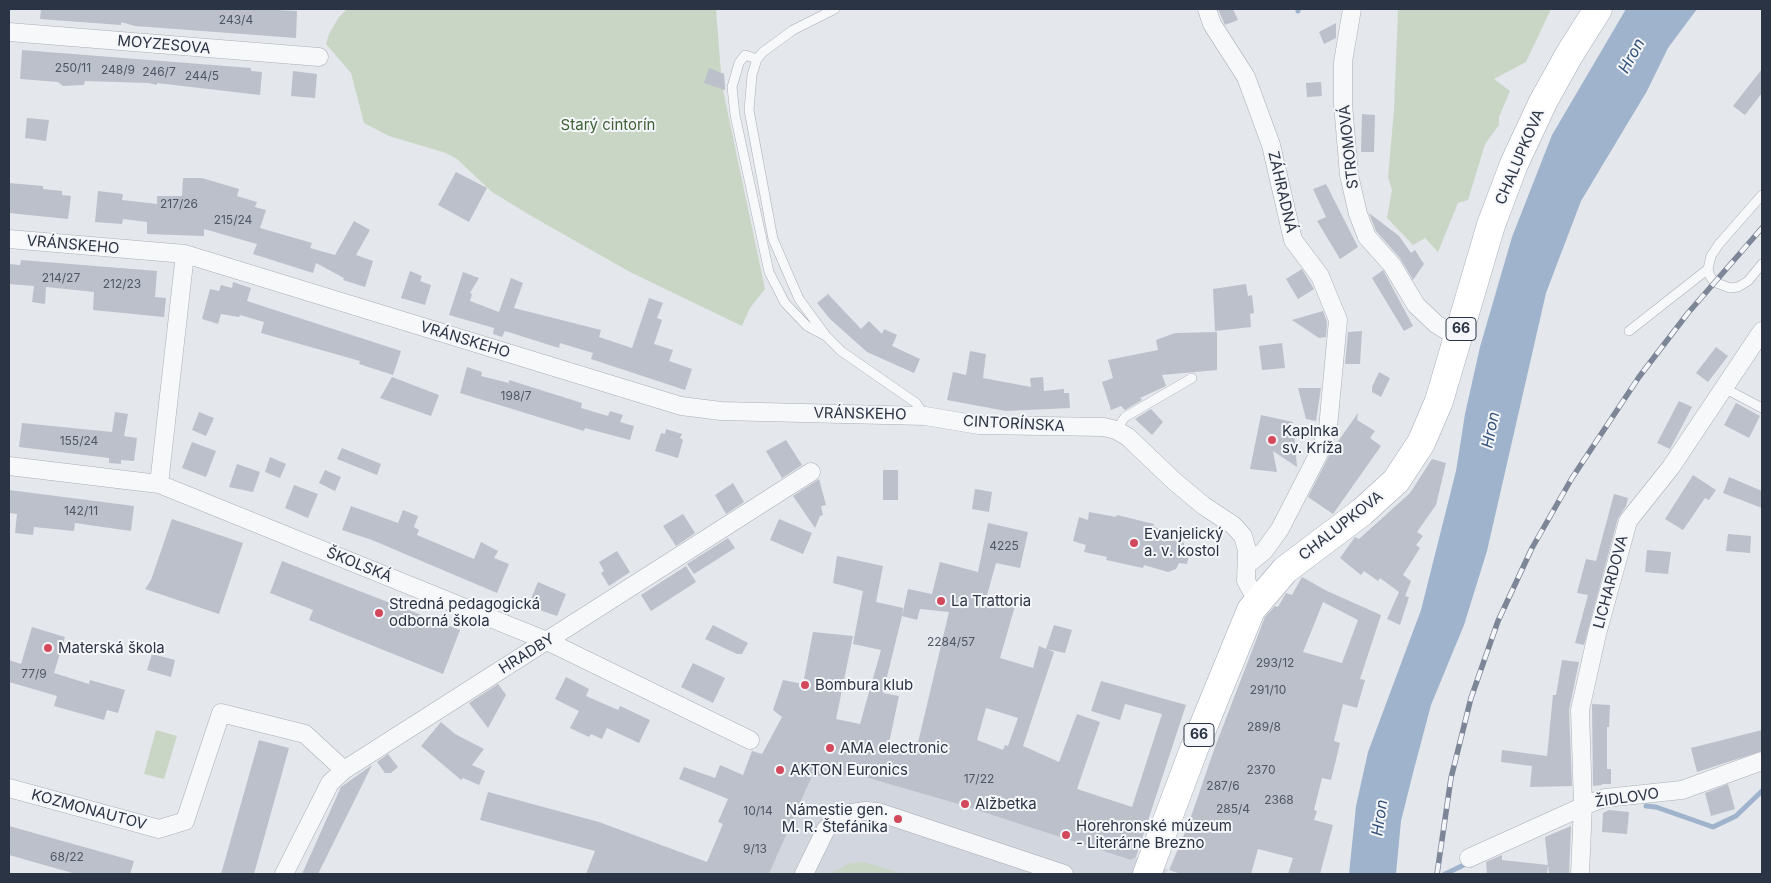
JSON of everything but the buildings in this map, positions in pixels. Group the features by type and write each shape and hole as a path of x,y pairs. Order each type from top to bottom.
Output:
{"main road":[{"name":"CHALUPKOVA","path":"1147,874 1244,623 1258,600 1285,570 1362,512 1396,481 1421,443 1440,401 1491,225 1514,164 1543,102 1569,55 1598,9"}],"street":[{"name":"ZÁHRADNÁ","path":"1207,9 1212,24 1246,77 1271,145 1292,240 1320,276 1338,320 1328,428 1320,451 1280,529 1264,551 1248,564"},
{"name":"STROMOVÁ","path":"1352,9 1343,62 1343,104 1349,175 1358,214 1367,237 1392,265 1416,305 1436,324 1458,338"},
{"name":"MOYZESOVA","path":"9,32 319,58"},
{"name":"VRÁNSKEHO","path":"9,239 185,254 681,406 721,411 925,416"},
{"path":"159,484 185,254"},
{"name":"LICHARDOVA","path":"1580,874 1583,805 1580,710 1597,634 1628,522 1671,467 1762,331"},
{"name":"CINTORÍNSKA","path":"925,416 979,425 1104,427 1116,430 1128,437 1204,506 1233,525 1243,536 1248,564 1246,581 1258,600"},
{"name":"ŠKOLSKÁ","path":"9,466 159,484 546,641 750,740"},
{"name":"HRADBY","path":"284,874 330,783 344,770 811,472"},
{"name":"KOZMONAUTOV","path":"9,788 159,829 185,821 221,713 304,734 344,770"},
{"name":"ŽIDLOVO","path":"1469,858 1583,805 1605,798 1682,790 1762,761"},
{"path":"804,874 826,829 845,814 866,810 878,812 1064,874"}],"lane":[{"path":"835,9 793,30 757,59 752,75 750,110 773,239 799,299 826,336 841,350 916,402 925,416"},
{"path":"757,59 745,55 739,64 732,87 734,115 769,272 785,303 807,326 826,336"},
{"path":"1762,195 1719,244 1711,256 1708,269 1714,282 1730,288 1738,287 1748,280 1762,264"},
{"path":"1629,331 1708,269"},
{"path":"1116,430 1125,417 1192,378"},
{"path":"1724,388 1762,408"}],"shaded area":[{"name":"Námestie gen. M. R. Štefánika","path":"837,769 958,804 1131,860 1136,857 1169,870 1164,874 769,874 812,776"}],"green space":[{"name":"Starý cintorín","path":"347,9 716,9 721,73 724,73 725,90 723,90 765,289 750,308 742,326 630,272 533,217 492,192 457,159 446,153 389,136 364,123 351,73 326,44 329,34 339,17"},
{"path":"1398,9 1551,9 1526,62 1494,79 1510,91 1499,117 1499,125 1485,144 1468,200 1458,203 1438,252 1425,238 1413,245 1387,218 1392,190 1388,177 1394,110"},
{"path":"156,730 177,736 164,779 144,774"},
{"path":"864,862 903,874 830,874 850,863"}],"water":[{"name":"Hron","path":"1626,9 1697,9 1668,48 1647,91 1581,201 1546,293 1487,551 1464,625 1431,705 1413,773 1401,821 1396,874 1349,874 1356,806 1368,752 1421,610 1456,471 1465,414 1480,347 1512,237 1552,135"}],"waterway":[{"path":"1646,806 1656,807 1713,827 1736,816 1762,791"},
{"path":"1445,874 1468,863"}],"railway":[{"path":"1437,874 1451,778 1471,698 1498,621 1532,548 1572,478 1639,377 1688,313 1762,228"}],"place":[{"name":"Kaplnka sv. Kríža","path":"1272,440"},
{"name":"Evanjelický a. v. kostol","path":"1134,543"},
{"name":"La Trattoria","path":"941,601"},
{"name":"Stredná pedagogická odborná škola","path":"379,613"},
{"name":"Materská škola","path":"48,648"},
{"name":"Bombura klub","path":"805,685"},
{"name":"AMA electronic","path":"830,748"},
{"name":"AKTON Euronics","path":"780,770"},
{"name":"Alžbetka","path":"965,804"},
{"name":"Námestie gen. M. R. Štefánika","path":"898,819"},
{"name":"Horehronské múzeum - Literárne Brezno","path":"1066,835"}]}
